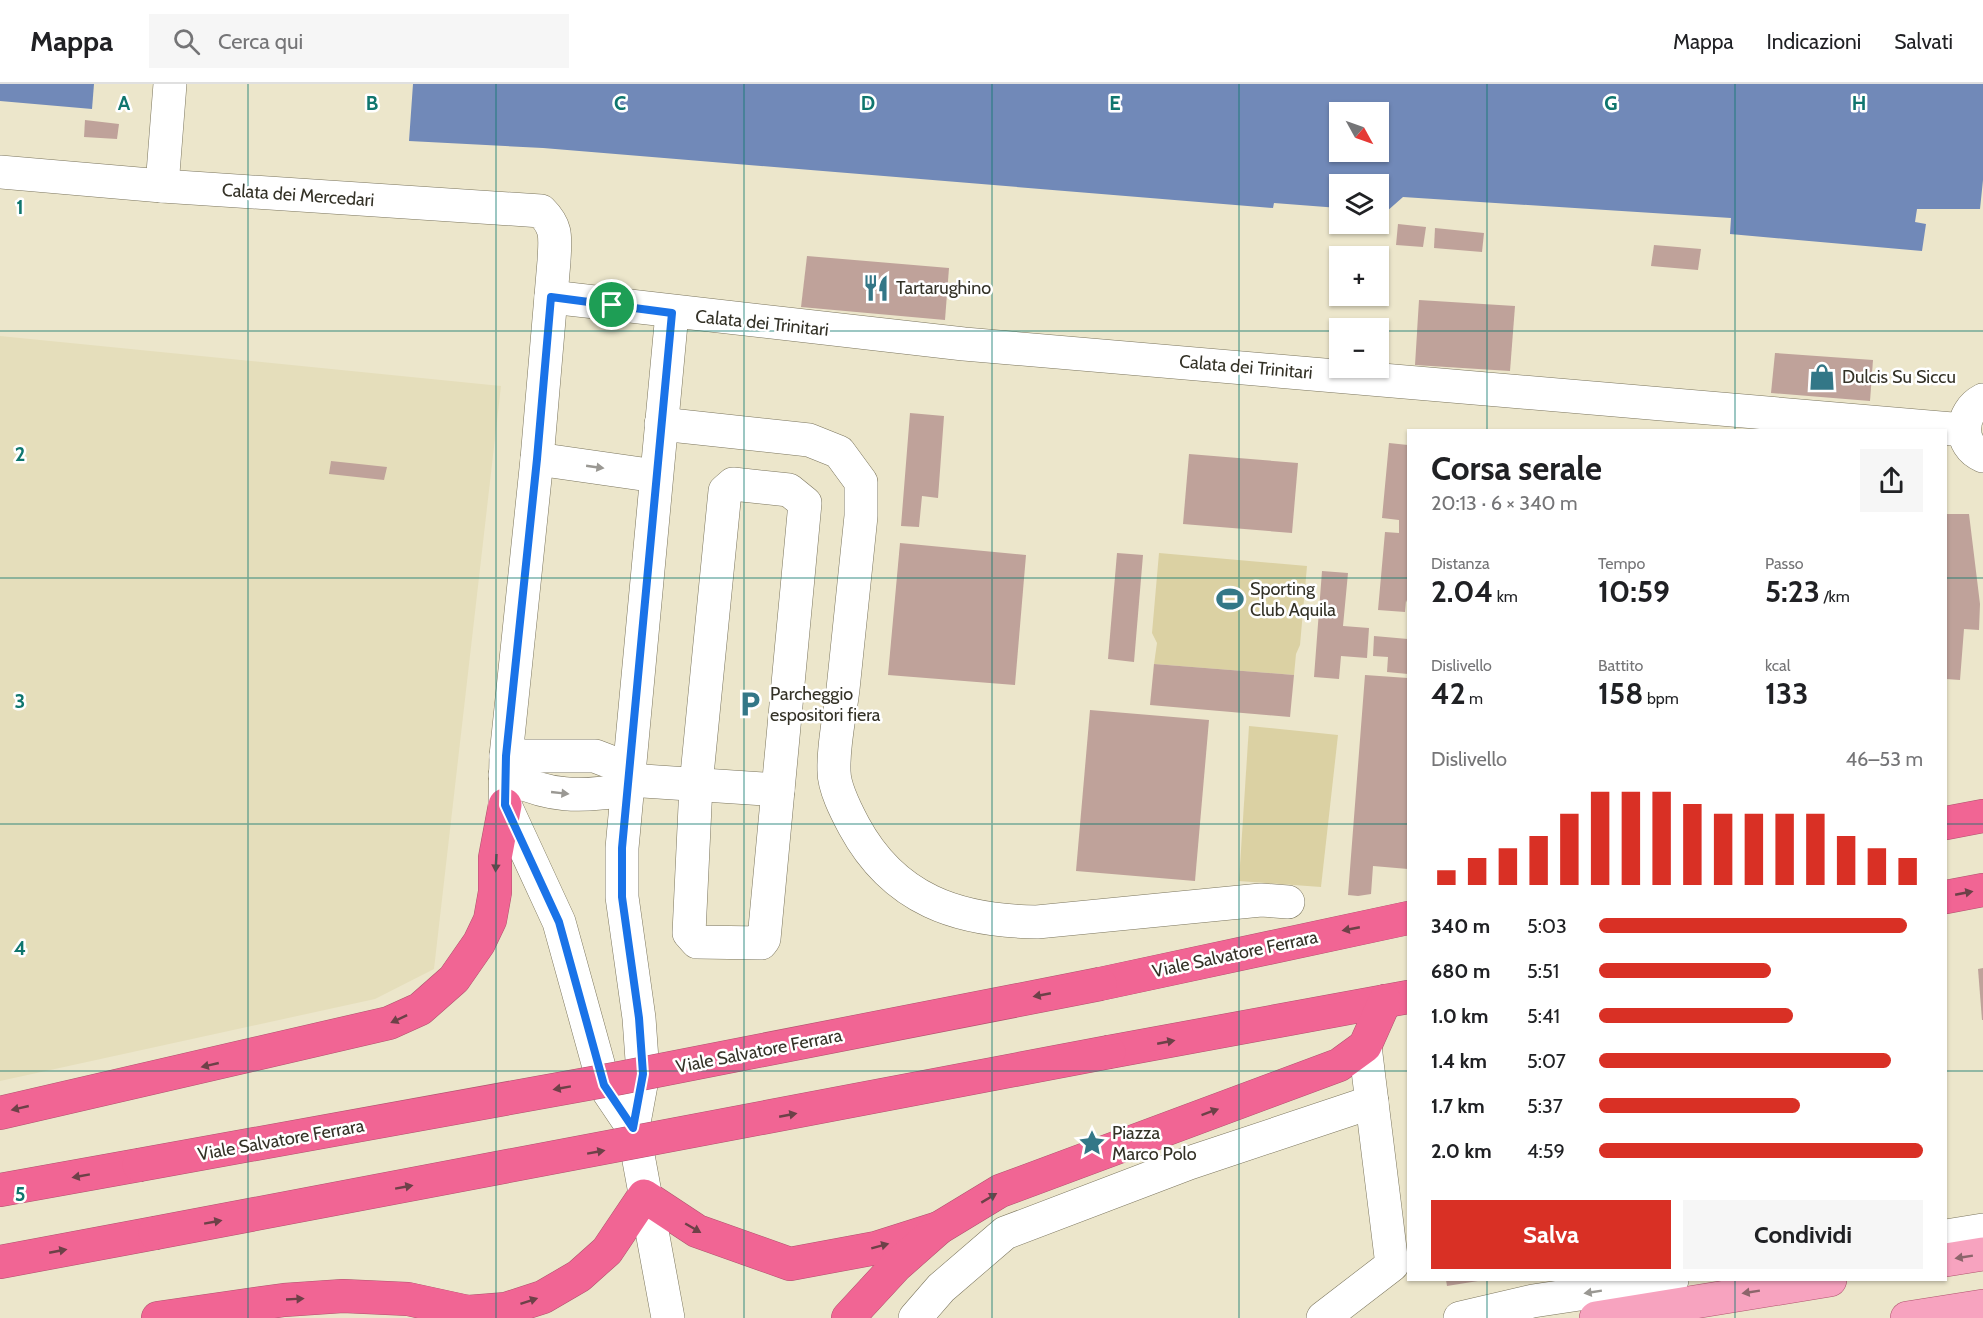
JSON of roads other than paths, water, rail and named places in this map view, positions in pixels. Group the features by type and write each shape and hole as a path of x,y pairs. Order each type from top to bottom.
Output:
{"highway":[{"path":"0,1113 388,1023 420,1009 454,979 479,943 490,920 495,892 495,858 505,779"},
{"path":"1947,823 1983,816"},
{"path":"1947,897 1983,890"},
{"name":"Viale Salvatore Ferrara","path":"0,1190 621,1078 1100,984 1407,918"},
{"path":"848,1318 896,1266 939,1228 1000,1191 1339,1065 1365,1046 1397,999"},
{"path":"0,1262 1397,999"},
{"path":"158,1318 284,1300 343,1296 408,1299 468,1312 506,1309 543,1297 579,1276 607,1251 644,1196 697,1231 790,1264 876,1248 939,1228"},
{"path":"217,1311 274,1318"}],"main road":[{"path":"1947,1260 1983,1254"},
{"path":"1596,1318 1824,1281"},
{"path":"1907,1318 1983,1306"}],"street":[{"path":"162,186 170,84"},
{"name":"Calata dei Mercedari","path":"0,172 162,186 541,211 552,222 555,236 551,297 505,779"},
{"name":"Calata dei Trinitari","path":"551,297 672,313 964,344 1964,430"},
{"path":"668,1318 633,1128 643,1074 639,1018 622,897 622,848 672,313"},
{"path":"1983,400 1968,413 1964,430 1971,448 1983,456"},
{"path":"661,424 808,440 838,452 861,482 861,516 834,772 849,815 868,852 893,878 924,898 957,913 1004,921 1037,922 1261,900 1288,902"},
{"path":"537,459 656,476"},
{"path":"734,484 789,490 805,503 764,939 761,943 697,942 689,933 696,785 725,491 734,484"},
{"path":"633,1128 604,1085 559,922 505,779 595,756 629,780 778,790"},
{"path":"1323,1318 1392,1265 1365,1046"},
{"path":"915,1318 940,1288 1005,1233 1190,1163 1372,1102"},
{"path":"1947,1236 1983,1230"},
{"path":"1460,1318 1533,1301 1665,1281"}],"water":[{"path":"0,84 94,84 92,109 0,101"},
{"path":"413,84 1983,84 1983,180 1980,209 1917,209 1915,222 1926,224 1922,251 1730,234 1731,218 1403,197 1389,209 1389,174 1329,174 1329,207 1274,203 1273,208 543,148 409,141"}],"place":[{"name":"Tartarughino","path":"876,288"},
{"name":"Dulcis Su Siccu","path":"1822,377"},
{"name":"Sporting Club Aquila","path":"1230,599"},
{"name":"Parcheggio espositori fiera","path":"750,704"},
{"name":"Piazza Marco Polo","path":"1092,1143"}]}
